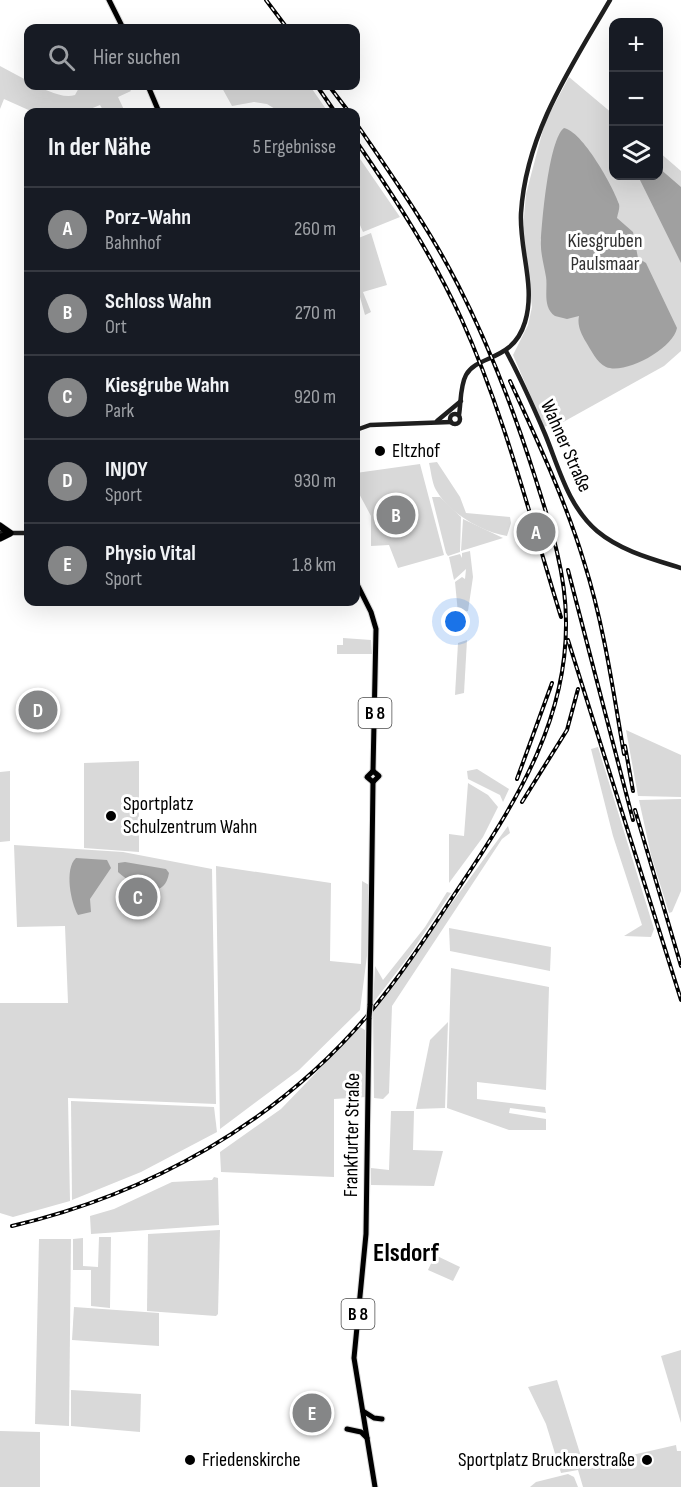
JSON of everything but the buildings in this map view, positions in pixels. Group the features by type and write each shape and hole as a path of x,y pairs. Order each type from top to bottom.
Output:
{"highway":[{"path":"0,526 10,533 0,538"}],"main road":[{"path":"110,0 120,24"},
{"path":"150,90 157,108"},
{"name":"Frankfurter Straße","path":"360,590 371,612 376,629 373,771 379,776 373,782 366,1234 354,1349 375,1487"},
{"path":"362,1410 369,1416 382,1419"},
{"path":"347,1429 361,1432 367,1438"}],"street":[{"path":"360,429 370,425 438,421 454,417 462,402 463,381 468,372 506,351 520,336 529,306 521,211 539,134 555,93 610,0"},
{"name":"Wahner Straße","path":"506,351 564,483 582,515 598,531 616,543 681,568"},
{"path":"438,421 462,402"},
{"path":"0,533 24,533"}],"green space":[{"path":"0,66 24,79 24,90 46,90 64,96 75,95 78,90 131,91 118,97 123,108 102,108 100,105 93,108 24,108 4,99 0,109"},
{"name":"Kiesgruben Paulsmaar","path":"569,77 609,111 609,180 663,180 663,155 681,171 681,351 664,366 556,426 554,423 544,427 513,355 528,325 532,307 523,228 526,194 545,122"},
{"path":"223,90 313,90 325,108 274,108 267,104 254,102 232,106"},
{"path":"360,159 400,217 363,232 360,225"},
{"path":"371,233 387,285 363,292 371,312 365,315 360,297 360,237"},
{"path":"437,462 460,497 466,513 510,517 511,523 507,536 477,526 449,506 436,490 433,480 429,463"},
{"path":"420,464 444,555 398,568 389,545 371,546 371,516 360,495 360,472"},
{"path":"432,497 440,497 461,517 460,552 448,556 446,553"},
{"path":"463,519 503,538 461,551"},
{"path":"470,551 473,577 468,611 458,613 455,582 462,577 465,579 466,569 454,580 449,557 460,554 462,558 462,553"},
{"path":"343,638 371,640 372,654 337,654 337,645 343,645"},
{"path":"467,640 464,693 455,695 458,643"},
{"path":"626,730 681,755 681,797 638,796"},
{"path":"598,747 654,929 651,937 624,936 642,925 613,836 591,749"},
{"name":"Sportplatz Schulzentrum Wahn","path":"139,761 139,852 84,848 84,763"},
{"path":"477,769 509,789 503,802 500,795 468,779 467,771"},
{"path":"10,771 10,841 0,842 0,772"},
{"path":"468,783 488,795 498,807 483,837 449,883 449,834 464,836"},
{"path":"681,799 681,891 672,912 669,913 651,855 639,800"},
{"path":"508,826 510,833 502,839 392,1006 389,1093 383,1099 374,1098 373,1011"},
{"path":"14,845 123,852 212,869 216,1104 68,1098 70,1201 13,1217 0,1213 0,1003 68,1003 65,926 17,927"},
{"path":"216,866 331,883 330,961 361,964 362,881 369,885 368,948 360,1010 299,1070 220,1129"},
{"path":"447,892 451,893 409,956 373,1003 375,966 383,980 425,927"},
{"path":"449,928 551,947 550,971 450,951"},
{"path":"451,968 549,987 546,1090 477,1082 477,1099 545,1107 546,1113 510,1108 509,1113 546,1119 546,1130 509,1130 447,1108"},
{"path":"448,1022 445,1108 416,1109 430,1040"},
{"path":"360,1027 365,1030 366,1097 334,1099 334,1177 221,1172 220,1152 281,1109"},
{"path":"71,1101 214,1107 217,1132 141,1172 72,1200"},
{"path":"391,1111 414,1111 413,1150 443,1151 434,1186 371,1185 371,1168 389,1170"},
{"path":"214,1177 218,1178 219,1225 91,1234 90,1216 114,1209 172,1182 212,1180"},
{"path":"220,1230 218,1314 216,1316 147,1311 148,1234"},
{"path":"99,1237 111,1237 110,1308 91,1306 91,1270 73,1270 73,1239 83,1238 83,1266 98,1267"},
{"path":"39,1239 71,1239 69,1426 35,1424"},
{"path":"435,1255 460,1267 453,1281 428,1270"},
{"path":"74,1307 159,1313 159,1346 72,1340"},
{"path":"681,1350 681,1423 661,1356"},
{"path":"557,1380 584,1466 676,1445 677,1451 681,1451 681,1487 583,1487 578,1470 561,1473 546,1424 528,1387"},
{"path":"71,1390 141,1394 140,1432 71,1426"},
{"path":"0,1431 40,1432 40,1487 0,1487"},
{"path":"568,1474 574,1477 578,1487 530,1487 536,1482"}],"shaded area":[{"path":"564,128 571,131 588,149 604,173 619,204 617,218 633,232 638,258 646,263 677,328 674,336 658,352 636,364 625,367 606,367 594,356 583,336 579,326 579,316 567,319 555,316 548,308 541,245 543,216 550,163 554,147"},
{"path":"663,171 681,187 681,263 640,180 663,180"},
{"path":"76,858 107,860 111,868 90,899 91,912 78,915 71,895 70,878 72,863"},
{"path":"125,862 166,869 169,873 166,882 161,888 154,890 139,886 118,872 118,863"}],"railway":[{"path":"266,0 284,24"},
{"path":"320,90 332,108"},
{"path":"332,90 346,108"},
{"path":"12,1226 112,1195 161,1174 251,1121 331,1054 367,1016 395,981 470,871 523,784 549,722 564,657 565,603 556,548 535,477 501,380 458,285 422,223 360,129"},
{"path":"360,147 412,227 461,318 503,428 561,617"},
{"path":"510,381 559,493 584,562 603,634 624,754"},
{"path":"568,570 633,820"},
{"path":"568,640 681,1000"},
{"path":"517,779 552,683"},
{"path":"522,802 567,730 578,689"},
{"path":"625,746 633,791"},
{"path":"635,810 681,966"}],"place":[{"name":"Eltzhof","path":"380,451"},
{"name":"Schloss Wahn","path":"396,515"},
{"name":"Porz-Wahn","path":"536,532"},
{"name":"INJOY","path":"38,710"},
{"name":"Sportplatz Schulzentrum Wahn","path":"111,816"},
{"name":"Kiesgrube Wahn","path":"138,897"},
{"name":"Physio Vital","path":"312,1413"},
{"name":"Friedenskirche","path":"190,1460"},
{"name":"Sportplatz Brucknerstraße","path":"647,1460"}],"district":[{"name":"Elsdorf","path":"406,1253"}]}
